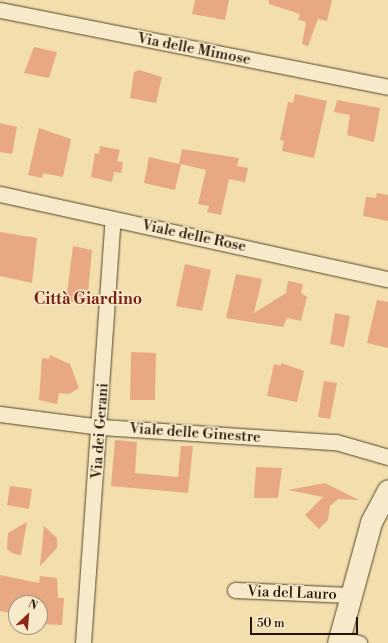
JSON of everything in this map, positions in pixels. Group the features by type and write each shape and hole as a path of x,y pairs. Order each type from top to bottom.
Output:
{"main road":[{"path":"345,641 350,595 371,522 388,490"}],"street":[{"name":"Via delle Mimose","path":"0,10 388,88"},
{"name":"Viale delle Rose","path":"0,194 388,279"},
{"name":"Via dei Gerani","path":"83,643 101,427 113,219"},
{"name":"Viale delle Ginestre","path":"0,414 101,427 336,442 388,457"},
{"name":"Via del Lauro","path":"235,590 350,595"}],"building":[{"path":"195,0 229,0 225,20 192,14"},
{"path":"269,0 332,0 327,21 318,19 308,46 302,44 306,22 298,20 300,14 269,4"},
{"path":"34,47 57,52 49,78 24,73"},
{"path":"139,70 162,77 156,103 130,98 134,72"},
{"path":"295,94 327,101 314,158 282,151 284,141 280,140 288,102 293,103"},
{"path":"337,100 380,108 374,142 347,135 350,115 334,112"},
{"path":"0,123 17,127 12,154 0,152"},
{"path":"39,128 71,139 63,177 43,173 42,178 28,175"},
{"path":"100,146 120,150 117,161 123,162 121,173 114,172 112,182 91,177 95,153 99,154"},
{"path":"182,149 239,158 237,166 248,168 245,182 229,179 221,215 207,212 209,206 198,204 206,170 181,164 175,190 144,183 149,157 179,164"},
{"path":"377,193 388,195 388,221 363,216 366,197 376,198"},
{"path":"0,232 37,238 32,283 0,276"},
{"path":"73,246 92,250 87,304 66,301"},
{"path":"185,264 211,270 202,311 176,306"},
{"path":"236,274 262,279 254,313 286,293 288,281 303,284 301,293 307,297 301,321 287,318 283,327 226,318"},
{"path":"377,300 388,302 388,348 367,343"},
{"path":"335,313 350,316 344,347 330,344"},
{"path":"131,352 156,353 155,400 130,400"},
{"path":"50,355 70,364 79,388 69,394 59,393 57,404 39,400 42,358 49,359"},
{"path":"281,363 304,371 297,402 267,396 274,364 281,366"},
{"path":"324,381 337,383 330,419 318,417"},
{"path":"115,440 137,442 135,473 178,477 181,446 193,446 188,493 111,486"},
{"path":"256,467 282,468 278,498 254,498"},
{"path":"325,483 359,500 338,499 330,506 328,520 319,529 305,515 323,497 288,490"},
{"path":"10,486 32,489 29,509 7,505"},
{"path":"27,522 21,555 14,554 7,549 8,533"},
{"path":"44,526 57,538 57,548 40,566"},
{"path":"0,575 39,583 40,576 57,578 58,598 64,598 62,625 48,624 48,595 8,595 8,612 0,611"}],"district":[{"name":"Città Giardino","path":"88,299"}]}
